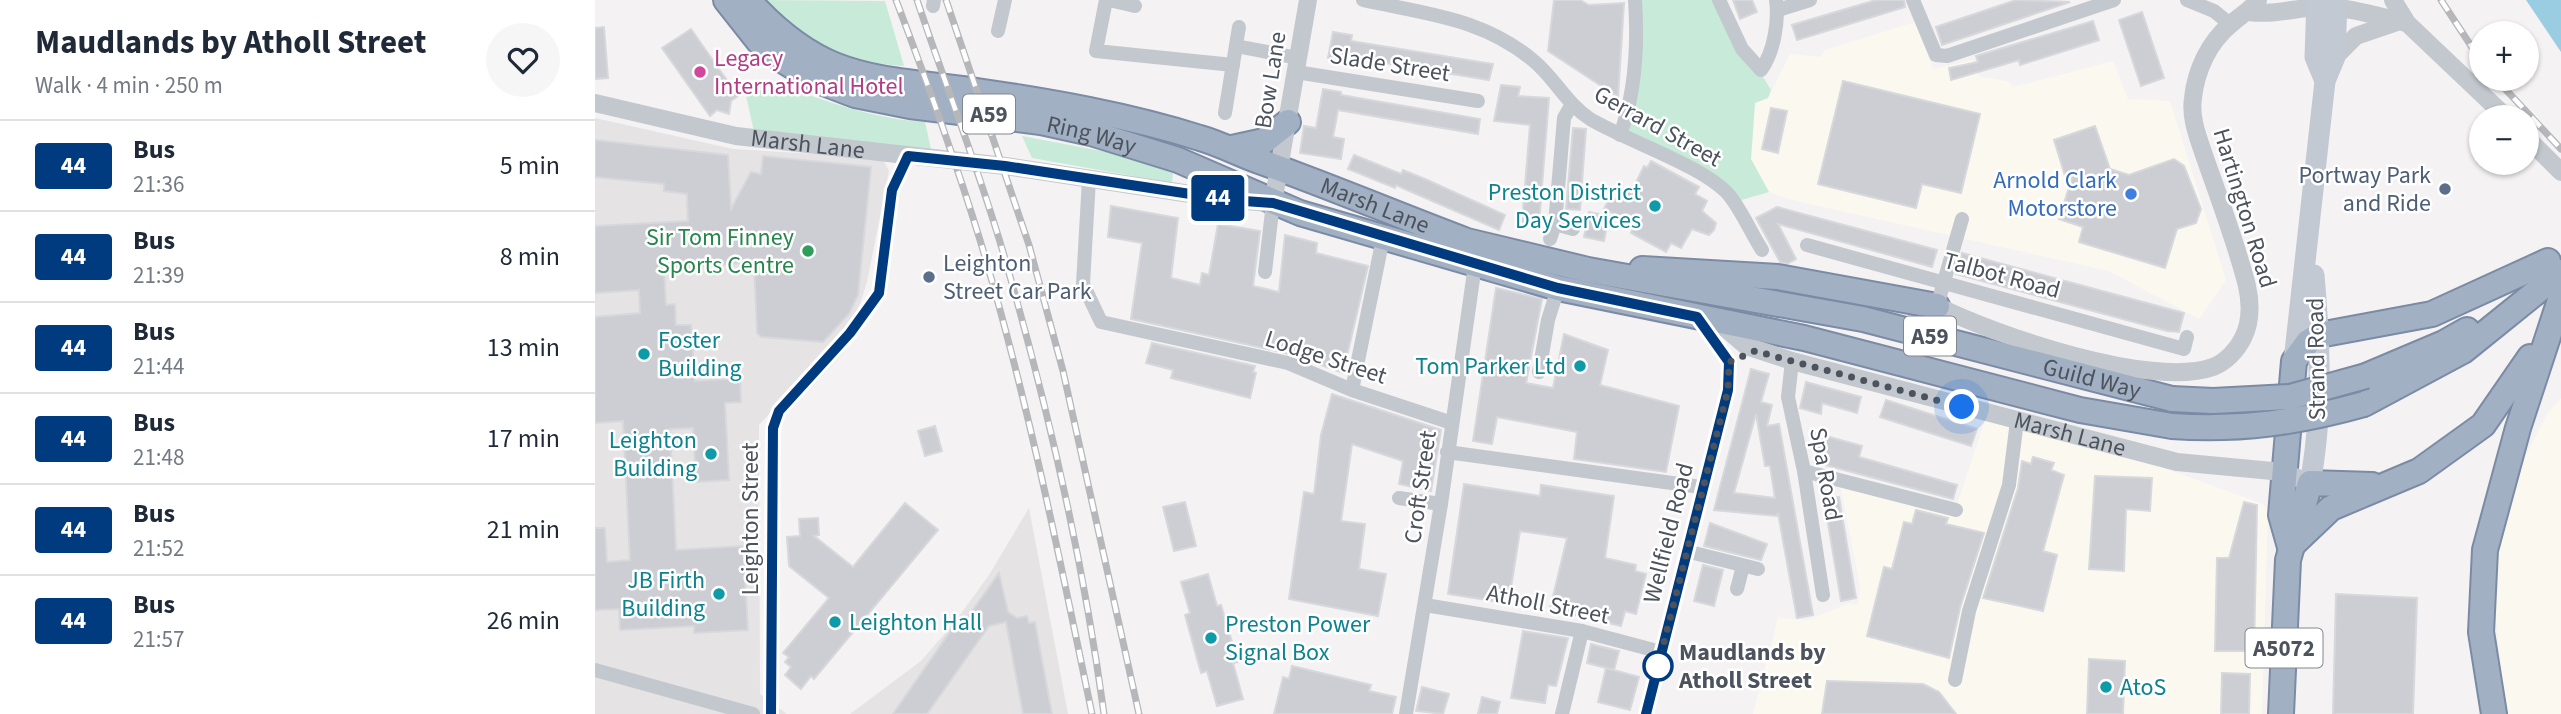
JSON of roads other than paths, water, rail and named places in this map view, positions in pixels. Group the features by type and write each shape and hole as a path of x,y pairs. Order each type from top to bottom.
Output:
{"highway":[{"name":"Ring Way","path":"726,0 760,43 776,55 813,79 855,95 910,106 1041,122 1091,133 1178,160 1231,181 1273,203"},
{"name":"Ring Way","path":"748,0 770,24 799,46 838,68 868,78 974,90 1124,117 1232,148 1280,168"},
{"path":"1232,148 1264,141 1288,122"},
{"name":"Marsh Lane","path":"1280,168 1467,242 1588,271"},
{"name":"Marsh Lane","path":"1273,203 1383,238 1558,288 1707,319"},
{"path":"2294,360 2308,342 2319,335 2432,314 2557,260"},
{"name":"Guild Way","path":"1588,271 1863,319 2172,399 2213,401 2290,397 2366,376 2444,344 2495,312 2557,260"},
{"name":"Guild Way","path":"1707,319 1863,351 2080,410 2172,426 2206,429 2279,424 2364,404 2463,351 2557,260"},
{"path":"1588,271 1666,269 1778,277 1939,295"},
{"path":"2494,714 2480,632 2485,550 2550,325 2561,297"},
{"path":"2290,547 2323,513 2341,501 2419,471 2483,425 2510,389 2550,325"},
{"name":"Strand Road","path":"2283,472 2294,360"},
{"name":"A5072","path":"2283,472 2281,521 2290,547"},
{"path":"2310,483 2382,485"},
{"name":"A5072","path":"2281,714 2290,547 2310,483"}],"main road":[{"name":"Strand Road","path":"2294,360 2310,235 2325,80 2335,57 2327,4"},
{"name":"Strand Road","path":"2325,80 2315,57 2327,4"},
{"name":"Strand Road","path":"2310,235 2319,335 2316,442 2310,483"},
{"path":"2283,472 2316,442"}],"street":[{"path":"998,31 1005,0"},
{"path":"1135,6 1108,0 1096,51 1233,65"},
{"name":"Bow Lane","path":"1280,168 1308,0"},
{"name":"Gerrard Street","path":"1363,0 1446,15 1488,30 1511,42 1538,64 1572,104 1588,118 1710,178 1729,196 1762,250"},
{"path":"1620,135 1630,108 1637,30 1635,0"},
{"path":"1719,0 1742,48 1761,70 1769,58 1777,5 1810,0"},
{"path":"1913,0 1936,55 1947,55 2114,0"},
{"path":"2187,0 2214,11 2231,24"},
{"path":"2393,0 2404,22 2493,105"},
{"path":"2327,4 2404,22"},
{"name":"Hartington Road","path":"1939,295 1981,328 2071,355 2144,370 2191,372 2214,367 2225,360 2239,345 2249,323 2247,288 2195,128 2192,100 2205,55 2231,24 2254,6 2271,15 2327,4"},
{"path":"2335,57 2356,36 2404,22"},
{"path":"1225,113 1239,27"},
{"name":"Slade Street","path":"1236,46 1297,65 1478,101"},
{"name":"Marsh Lane","path":"595,103 736,136 1005,166 1230,200 1273,203"},
{"path":"1551,239 1555,224 1564,118 1572,104"},
{"path":"2539,150 2561,172"},
{"name":"Leighton Street","path":"771,713 773,428 779,411 854,329 879,293 892,190 908,156"},
{"path":"1265,272 1280,168"},
{"name":"Lodge Street","path":"1089,179 1083,284 1101,322 1288,363 1352,390 1452,423"},
{"path":"1939,295 1962,219"},
{"path":"1555,224 1573,229"},
{"path":"1352,390 1383,238"},
{"name":"Talbot Road","path":"1807,245 1939,295 2188,349"},
{"name":"Croft Street","path":"1406,714 1441,504 1475,265"},
{"path":"1539,372 1546,328 1558,288"},
{"path":"1707,319 1729,362 1755,351"},
{"name":"Marsh Lane","path":"1707,319 1755,351 2177,462 2283,472 2310,483"},
{"name":"Spa Road","path":"1792,361 1788,397 1804,471 1822,595"},
{"name":"Wellfield Road","path":"1646,714 1728,390 1729,362"},
{"path":"1955,680 1969,611 2008,485 2017,421"},
{"path":"1447,452 1702,487"},
{"path":"1804,471 1955,510"},
{"path":"1399,498 1441,504"},
{"path":"1686,551 1758,569"},
{"path":"1737,589 1743,566"},
{"name":"Atholl Street","path":"1425,606 1582,631 1661,652"},
{"path":"1562,714 1582,631"},
{"path":"595,670 753,714"}],"water":[{"path":"2526,0 2561,0 2561,52"}],"railway":[{"path":"896,0 961,179 997,299 1041,476 1092,714"},
{"path":"917,0 993,220 1034,366 1086,597 1104,714"},
{"path":"946,0 1029,245 1063,371 1139,714"},
{"path":"2441,0 2469,43"},
{"path":"2507,91 2561,149"}],"place":[{"name":"Legacy International Hotel","path":"700,72"},
{"name":"Portway Park and Ride","path":"2445,189"},
{"name":"Arnold Clark Motorstore","path":"2131,194"},
{"name":"Preston District Day Services","path":"1655,206"},
{"name":"Sir Tom Finney Sports Centre","path":"808,251"},
{"name":"Leighton Street Car Park","path":"929,277"},
{"name":"Foster Building","path":"644,354"},
{"name":"Tom Parker Ltd","path":"1580,366"},
{"name":"Leighton Building","path":"711,454"},
{"name":"JB Firth Building","path":"719,594"},
{"name":"Leighton Hall","path":"835,622"},
{"name":"Preston Power Signal Box","path":"1211,638"},
{"name":"Maudlands by Atholl Street","path":"1658,666"},
{"name":"AtoS","path":"2106,687"}]}
